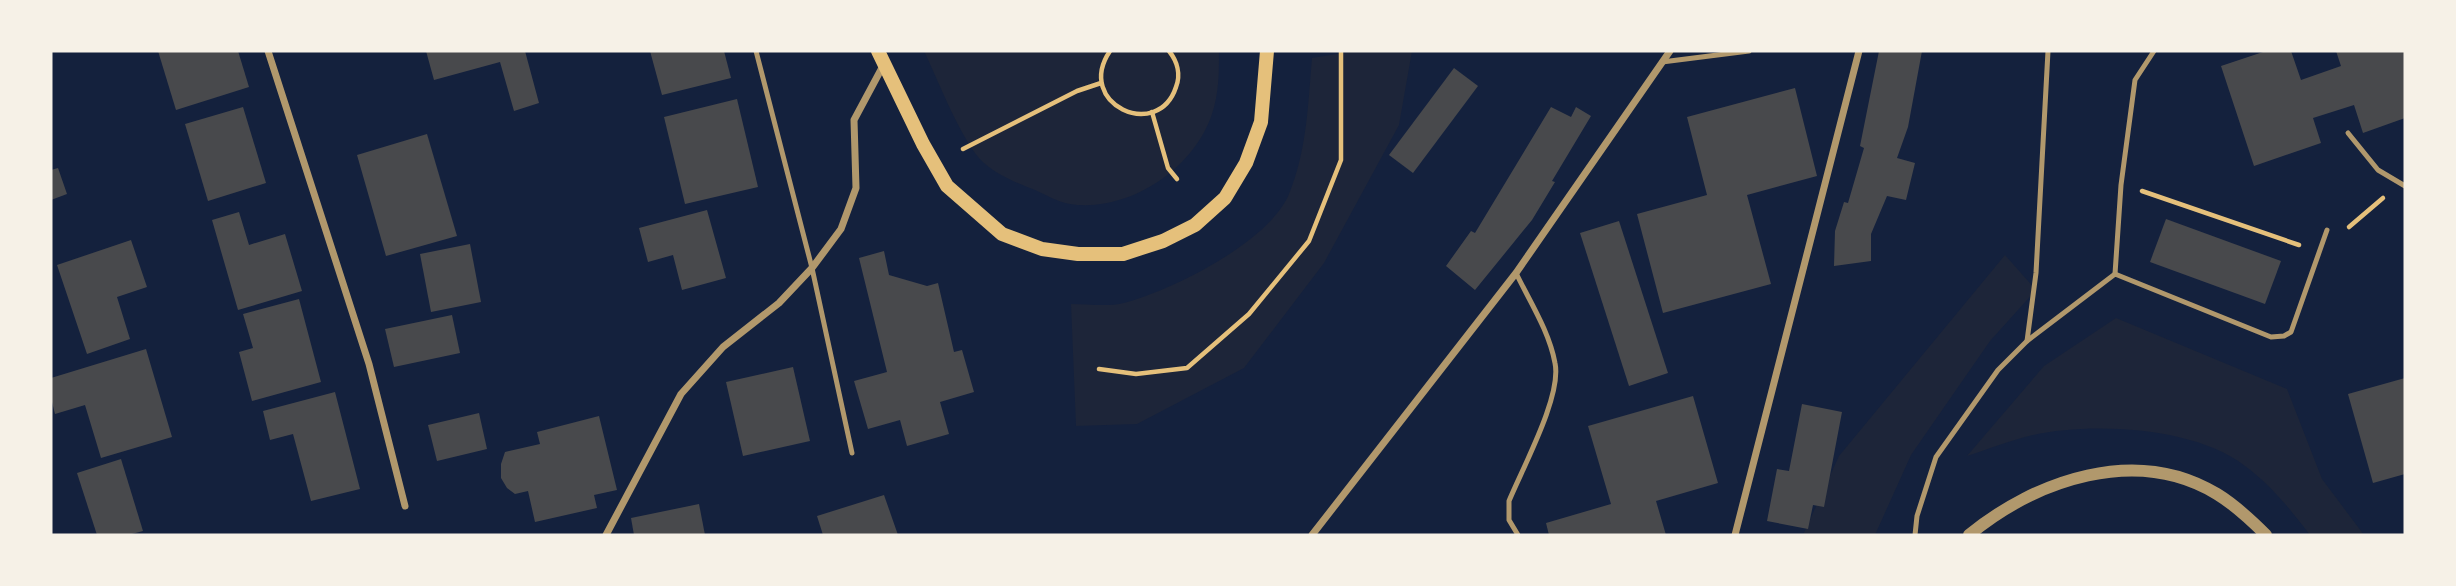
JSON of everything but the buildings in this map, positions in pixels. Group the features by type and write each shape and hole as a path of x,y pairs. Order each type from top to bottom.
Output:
{"main road":[{"path":"881,58 947,186 1002,234 1042,249 1078,254 1123,254 1163,241 1195,225 1225,198 1246,163 1261,122 1267,51"}],"street":[{"path":"268,51 369,365 405,506"},
{"path":"1312,535 1516,273 1670,51"},
{"path":"1735,535 1858,51"},
{"path":"606,535 681,394 723,347 779,303 812,268 841,229 856,187 854,120 881,58"},
{"path":"1969,535 2019,501 2058,484 2098,472 2135,470 2171,475 2215,493 2266,535"}],"lane":[{"path":"756,51 812,268 852,453"},
{"path":"1662,62 1749,51"},
{"path":"2027,341 2036,273 2048,51"},
{"path":"1915,535 1917,516 1936,457 1998,370 2027,341 2115,274 2121,186 2135,80 2154,51"},
{"path":"2348,133 2378,170 2403,184"},
{"path":"2115,274 2271,337 2284,336 2291,332 2327,230"},
{"path":"1516,273 1549,341 1556,366 1555,392 1509,501 1509,520 1518,535"}],"path":[{"path":"1110,51 1100,71 1105,94 1122,111 1134,114 1152,112 1167,103 1174,93 1178,82 1178,69 1169,51"},
{"path":"1099,369 1136,374 1186,368 1250,314 1309,242 1340,160 1340,51"},
{"path":"963,149 1077,91 1101,83"},
{"path":"1152,112 1168,168 1177,179"},
{"path":"2121,186 2172,200 2319,253 2403,184"}],"shaded area":[{"path":"924,51 1219,51 1219,75 1212,114 1203,134 1190,153 1174,169 1136,194 1092,205 1070,204 1008,179 984,163 959,127"},
{"path":"1355,51 1412,51 1399,125 1324,263 1244,368 1137,424 1076,426 1071,304 1118,304 1144,297 1217,262 1262,229 1278,212 1289,194 1300,161 1312,58"},
{"path":"2005,255 2036,290 1990,341 1911,455 1875,535 1803,535 1839,456"},
{"path":"2116,318 2287,389 2322,479 2364,535 2310,535 2272,489 2245,466 2224,453 2172,436 2113,429 2057,431 2025,437 1967,456 2044,366"}]}
